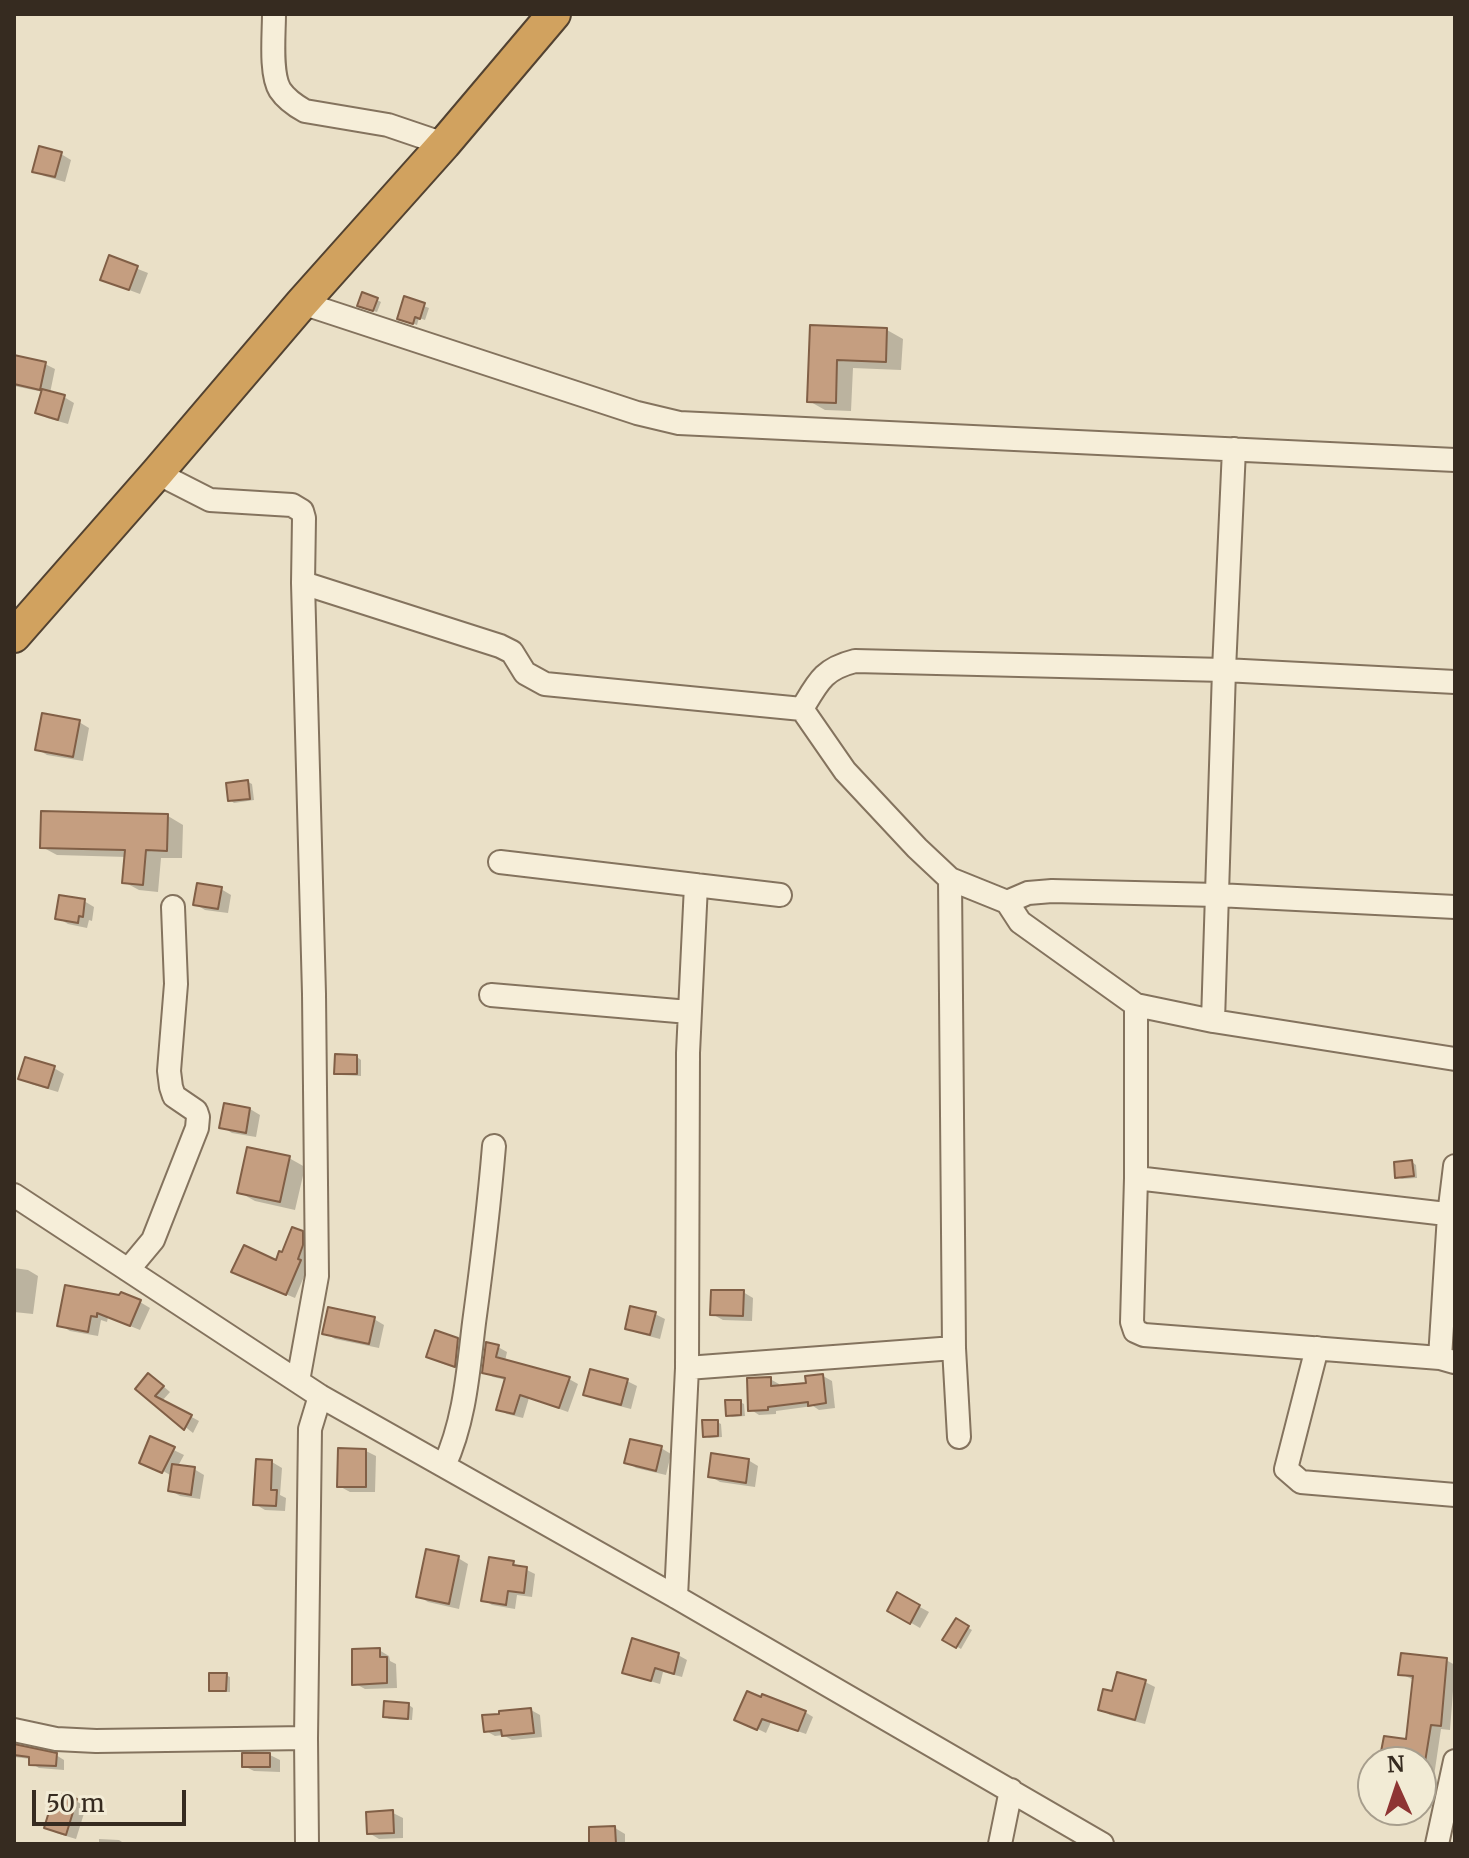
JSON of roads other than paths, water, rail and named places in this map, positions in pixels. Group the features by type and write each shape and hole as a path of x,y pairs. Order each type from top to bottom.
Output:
{"highway":[{"path":"14,636 554,14"}],"street":[{"path":"274,14 273,60 279,89 293,104 305,111 388,125 444,144"},
{"path":"302,303 637,413 679,423 1455,460"},
{"path":"1213,1021 1234,449"},
{"path":"157,473 210,500 292,505 302,511 304,518 317,1276 298,1381"},
{"path":"303,583 500,646 512,652 525,673 545,684 802,709 845,771 950,879 1007,902 1020,922 1136,1005 1213,1021 1455,1059"},
{"path":"802,709 820,679 838,665 855,661 1224,670 1455,682"},
{"path":"500,862 780,895"},
{"path":"950,879 954,1348 959,1437"},
{"path":"676,1597 687,1368 689,1012 696,885"},
{"path":"1007,902 1028,893 1052,891 1217,895 1455,907"},
{"path":"128,1270 153,1240 197,1128 196,1111 174,1096 169,1071 176,984 173,907"},
{"path":"491,995 689,1012"},
{"path":"1136,1005 1132,1322 1135,1331 1144,1335 1448,1360 1455,1166"},
{"path":"451,1448 466,1395 488,1222 494,1146"},
{"path":"1136,1178 1452,1215"},
{"path":"14,1195 320,1396 451,1448 676,1597 1102,1844"},
{"path":"687,1368 954,1348"},
{"path":"1317,1348 1286,1469 1301,1482 1455,1495"},
{"path":"307,1844 310,1429 320,1396"},
{"path":"14,1730 56,1739 96,1741 306,1738"},
{"path":"1437,1844 1455,1761"},
{"path":"1000,1844 1011,1790"}]}
